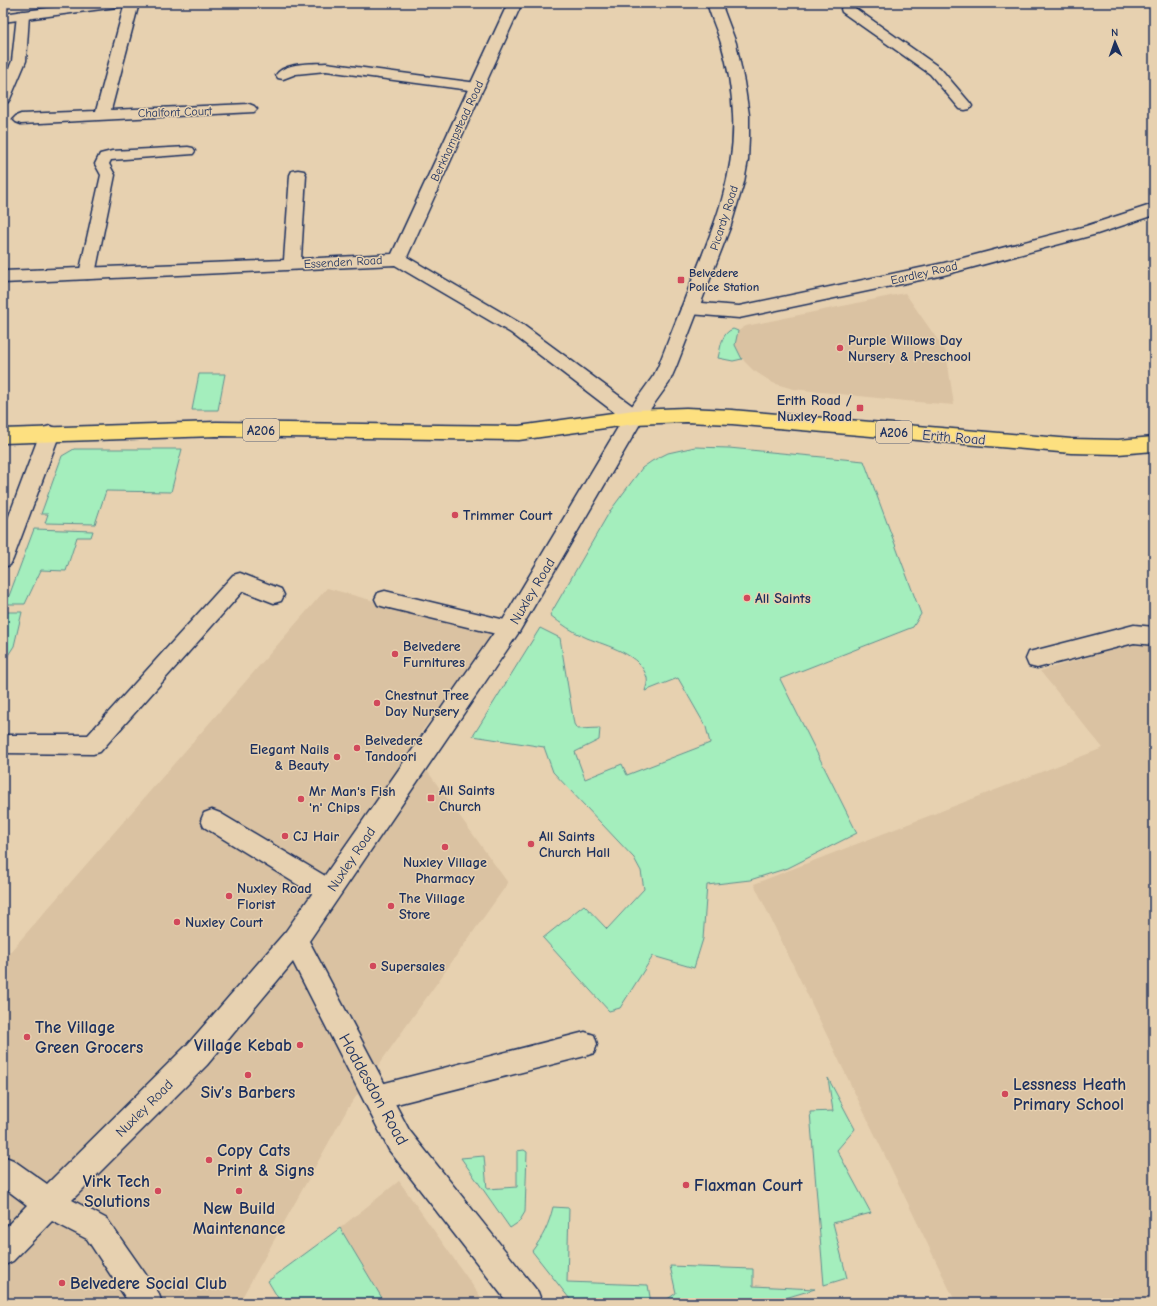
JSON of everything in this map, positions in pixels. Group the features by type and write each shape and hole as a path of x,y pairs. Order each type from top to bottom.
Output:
{"main road":[{"name":"Erith Road","path":"634,418 686,415 732,417 1072,446 1118,447 1154,444"},
{"name":"A206","path":"3,436 50,433 216,429 519,433 634,418"}],"street":[{"path":"3,18 117,3"},
{"path":"102,115 132,3"},
{"name":"Berkhampstead Road","path":"398,259 515,3"},
{"name":"Picardy Road","path":"634,418 662,378 715,248 728,210 738,173 741,145 741,116 738,87 730,48 714,3"},
{"name":"Chalfont Court","path":"22,119 249,109"},
{"path":"292,265 298,175"},
{"name":"Eardley Road","path":"690,308 739,312 944,269 1092,230 1154,209"},
{"name":"Essenden Road","path":"3,277 398,259 517,330 634,418"},
{"name":"Nuxley Road","path":"3,1251 48,1203 196,1055 295,940 509,630 634,418"},
{"path":"3,559 50,433"},
{"path":"1037,659 1134,634 1154,636"},
{"name":"Hoddesdon Road","path":"295,940 399,1140 527,1303"},
{"path":"3,1170 48,1203 97,1229 147,1303"}],"lane":[{"path":"847,9 935,71 965,106"},
{"path":"3,99 18,61 23,15"},
{"path":"284,75 301,69 326,67 477,87"},
{"path":"87,274 108,175 102,164 105,157 112,154 188,151"},
{"path":"3,744 93,745 240,581 274,595"},
{"path":"385,599 509,630"},
{"path":"212,820 329,891"},
{"path":"377,1097 585,1044"}],"shaded area":[{"name":"Purple Willows Day Nursery & Preschool","path":"905,293 946,352 954,405 793,389 773,383 753,370 744,361 735,345 738,331 746,326"},
{"path":"327,588 494,634 410,747 508,883 348,1108 239,1303 3,1303 3,960"},
{"name":"Lessness Heath Primary School","path":"1144,641 1154,644 1154,1303 956,1303 754,884 1103,748 1040,671"},
{"path":"399,1181 485,1303 385,1303 340,1228"}],"green space":[{"path":"733,329 738,331 735,345 742,359 733,361 718,358 724,337"},
{"path":"199,374 225,374 218,410 192,410"},
{"path":"695,447 729,448 864,461 921,614 913,627 780,679 857,833 788,868 750,880 707,885 703,939 694,968 653,956 620,1008 609,1011 543,938 584,905 607,929 644,889 641,871 634,858 553,772 544,747 473,736 540,628 560,638 574,724 577,729 600,728 599,740 575,752 585,779 622,764 627,775 710,743 706,727 678,678 645,691 647,678 644,670 631,657 577,633 550,615 610,511 642,468 668,453"},
{"path":"74,449 182,449 171,492 106,491 95,524 45,523 48,514 41,514 62,456"},
{"path":"34,529 93,531 91,537 77,537 66,571 41,570 25,604 6,604"},
{"path":"6,612 22,612 14,646 3,663 3,619"},
{"path":"828,1078 855,1129 837,1150 871,1213 833,1223 847,1278 824,1285 810,1112 833,1111"},
{"path":"524,1150 527,1152 525,1212 519,1222 510,1228 461,1158 484,1156 487,1189 517,1187 517,1151"},
{"path":"553,1207 569,1208 567,1282 648,1285 651,1303 573,1303 532,1251 545,1230"},
{"path":"340,1228 385,1303 281,1303 268,1281"},
{"path":"670,1266 753,1269 753,1286 815,1289 769,1303 662,1303 676,1293"}],"place":[{"name":"Belvedere Police Station","path":"681,280"},
{"name":"Purple Willows Day Nursery & Preschool","path":"840,348"},
{"name":"Erith Road / Nuxley Road","path":"860,408"},
{"name":"Trimmer Court","path":"455,515"},
{"name":"All Saints","path":"747,598"},
{"name":"Belvedere Furnitures","path":"395,654"},
{"name":"Chestnut Tree Day Nursery","path":"377,703"},
{"name":"Belvedere Tandoori","path":"357,748"},
{"name":"Elegant Nails & Beauty","path":"337,757"},
{"name":"All Saints Church","path":"431,798"},
{"name":"Mr Man's Fish 'n' Chips","path":"301,799"},
{"name":"CJ Hair","path":"285,836"},
{"name":"All Saints Church Hall","path":"531,844"},
{"name":"Nuxley Village Pharmacy","path":"445,847"},
{"name":"Nuxley Road Florist","path":"229,896"},
{"name":"The Village Store","path":"391,906"},
{"name":"Nuxley Court","path":"177,922"},
{"name":"Supersales","path":"373,966"},
{"name":"The Village Green Grocers","path":"27,1037"},
{"name":"Village Kebab","path":"300,1045"},
{"name":"Siv’s Barbers","path":"248,1075"},
{"name":"Lessness Heath Primary School","path":"1005,1094"},
{"name":"Copy Cats Print & Signs","path":"209,1160"},
{"name":"Flaxman Court","path":"686,1185"},
{"name":"Virk Tech Solutions","path":"158,1191"},
{"name":"New Build Maintenance","path":"239,1191"},
{"name":"Belvedere Social Club","path":"62,1283"}]}
